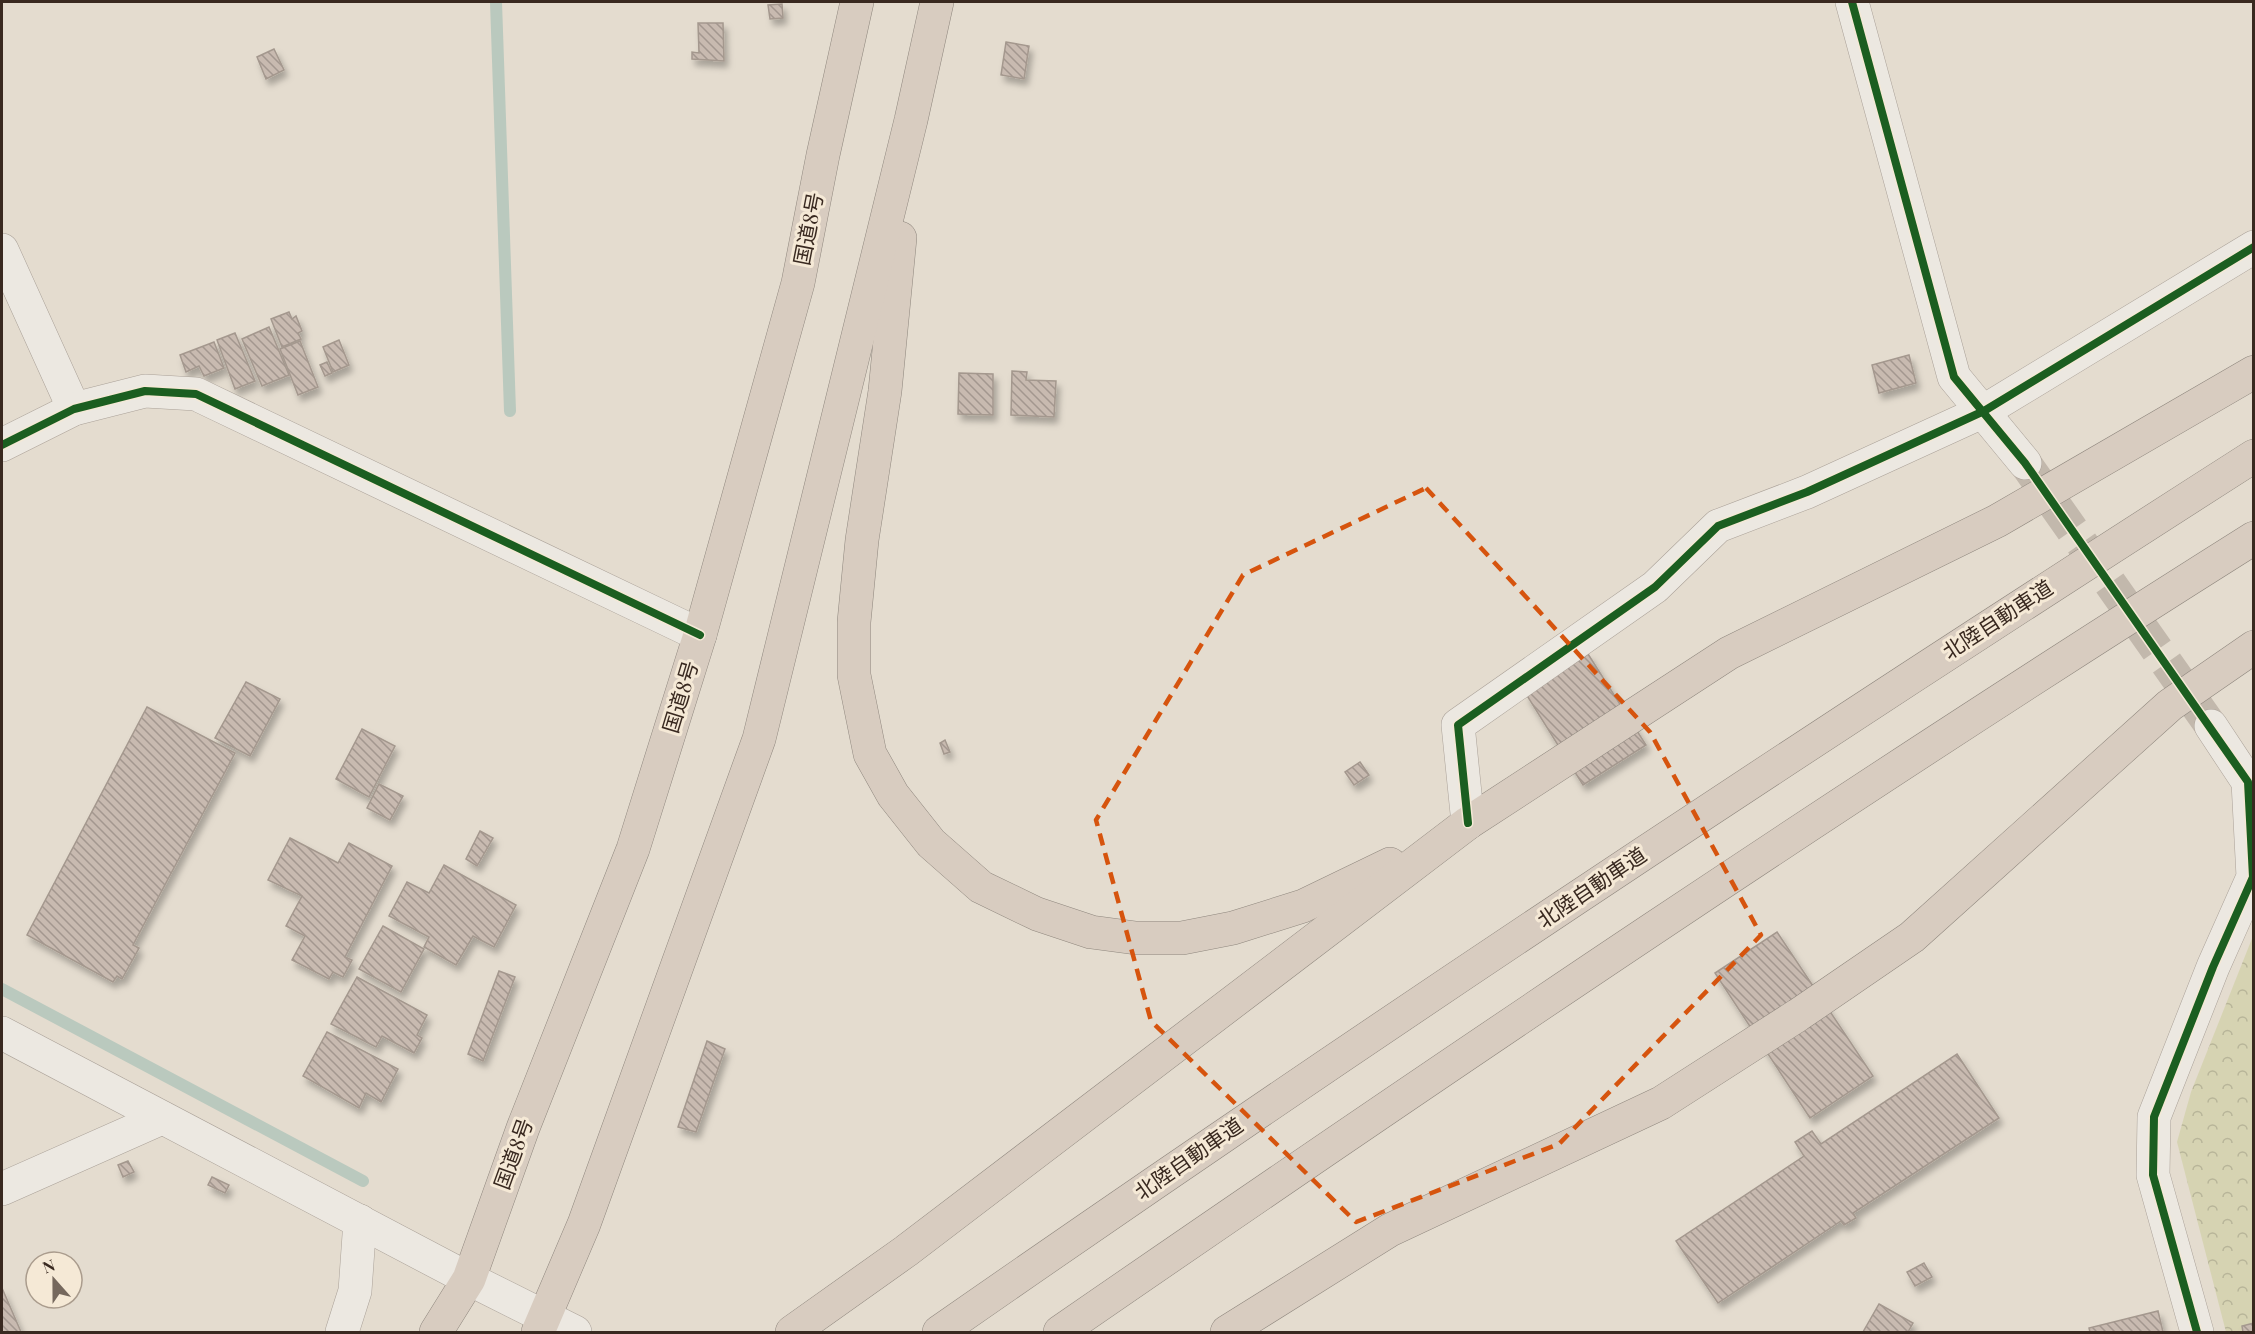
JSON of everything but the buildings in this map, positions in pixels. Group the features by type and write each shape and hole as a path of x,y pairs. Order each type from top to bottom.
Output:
{"highway":[{"name":"国道8号","path":"436,1332 469,1279 524,1128 633,849 700,635 798,283 823,155 857,2"},
{"path":"541,1324 584,1224 759,739 911,120 937,2"},
{"path":"911,120 885,391 862,540 854,622 854,675 870,754 893,795 931,843 981,887 1037,914 1091,932 1136,938 1182,938 1233,928 1303,906 1373,873 1468,823"},
{"path":"792,1332 906,1251 1468,823 1729,653 1997,521 2253,372"},
{"name":"北陸自動車道","path":"939,1332 1324,1067 1997,620 2253,456"},
{"path":"1060,1332 1351,1131 1657,926 2032,678 2253,538"},
{"path":"1227,1332 1390,1230 1661,1103 1798,1016 1912,937 2170,705 2253,647"}],"street":[{"path":"1852,2 1954,377 2025,463"},
{"path":"1468,823 1458,725 1655,587 1718,526 1807,492 1984,411 2253,247"},
{"path":"2,250 74,410"},
{"path":"2,445 74,410 144,391 196,394 700,635"},
{"path":"2197,1332 2153,1175 2154,1117 2213,967 2253,878 2251,779 2211,726"},
{"path":"2,1033 469,1279 541,1324 575,1332"},
{"path":"2,1189 162,1118"},
{"path":"342,1332 355,1291 360,1221"}],"highlighted area":[{"path":"1426,488 1650,732 1761,935 1559,1144 1356,1222 1151,1021 1096,820 1243,575"}],"green space":[{"path":"2253,936 2253,1332 2226,1332 2177,1142 2191,1092"}],"waterway":[{"path":"496,2 510,411"},
{"path":"2,989 363,1181"}],"tunnel":[{"path":"2025,463 2211,726"}],"cycle path":[{"path":"1852,2 1954,377 2025,463 2248,782 2253,877 2213,967 2154,1117 2153,1175 2197,1332"},
{"path":"1468,823 1458,725 1655,587 1718,526 1807,492 1984,411 2254,247"},
{"path":"2,445 74,409 145,391 196,394 700,635"}]}
